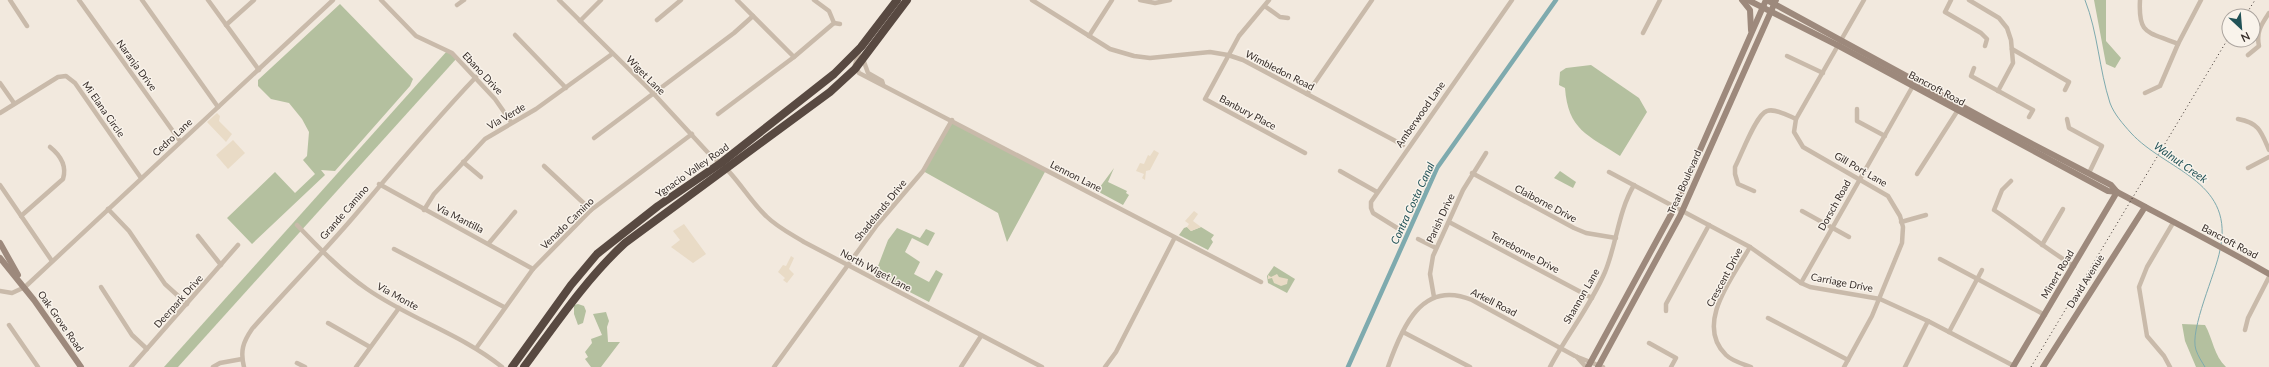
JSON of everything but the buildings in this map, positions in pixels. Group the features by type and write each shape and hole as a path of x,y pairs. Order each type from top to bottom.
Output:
{"highway":[{"name":"Ygnacio Valley Road","path":"524,367 592,276 608,259 625,243 724,166 834,74 861,47 897,0"},
{"name":"Ygnacio Valley Road","path":"512,367 571,285 597,254 658,206 724,166 830,92 855,69 907,0"}],"street":[{"path":"10,0 27,26"},
{"name":"Naranja Drive","path":"79,0 180,141"},
{"path":"142,0 218,107"},
{"path":"208,0 259,70"},
{"path":"226,25 254,0"},
{"name":"Cedro Lane","path":"25,288 180,141 259,70 333,0"},
{"name":"Ebano Drive","path":"381,0 416,36 452,53 496,99 511,122"},
{"path":"457,5 464,0"},
{"name":"Wiget Lane","path":"559,0 653,93 712,157 724,166"},
{"path":"580,21 601,0"},
{"path":"657,20 681,0"},
{"path":"737,0 794,57"},
{"path":"814,0 829,12 834,23"},
{"name":"Wimbledon Road","path":"1032,0 1110,49 1134,56 1150,58 1210,52 1228,55 1243,60 1403,145"},
{"path":"1089,36 1112,0"},
{"path":"1140,0 1155,3 1170,0"},
{"path":"1228,55 1239,36 1266,7 1269,0"},
{"path":"1307,94 1372,0"},
{"name":"Amberwood Lane","path":"1402,231 1372,211 1371,202 1512,0"},
{"path":"1643,34 1660,0"},
{"path":"1742,0 1748,6 1751,15 1750,35"},
{"name":"Bancroft Road","path":"1748,0 1762,8 1841,43"},
{"name":"Treat Boulevard","path":"1587,367 1592,361 1675,208 1766,0"},
{"name":"Bancroft Road","path":"1766,0 1775,2 1841,43 1914,83 2089,173 2111,185 2117,192 2173,223 2229,250 2269,274"},
{"path":"1754,191 1738,184 1735,174 1736,167 1759,117 1766,111 1773,111 1796,119 1841,43 1864,0"},
{"path":"1951,0 1945,12 1981,33 1987,39 1985,46"},
{"path":"1969,0 1999,18 2007,28 2012,49 2013,63 1998,91"},
{"path":"2140,0 2140,22 2145,30 2178,44"},
{"path":"2145,94 2160,86 2178,44 2201,0"},
{"name":"Treat Boulevard","path":"1600,366 1682,211 1775,2"},
{"path":"1266,7 1280,17 1288,18"},
{"path":"2248,55 2259,46 2257,37 2259,27 2269,13"},
{"path":"594,138 734,33 753,16"},
{"path":"718,114 794,57 834,23 840,24"},
{"path":"515,35 566,88"},
{"path":"855,69 856,56 861,47"},
{"path":"2012,49 2069,82 2066,90"},
{"name":"Via Verde","path":"424,210 434,194 485,138 536,109 612,54"},
{"name":"Banbury Place","path":"1228,55 1205,99 1305,152"},
{"path":"1787,56 1823,73"},
{"name":"Lennon Lane","path":"863,59 868,73 882,81 883,84 1174,239 1261,282"},
{"path":"1974,68 1971,76 2033,110 2029,117"},
{"name":"Lennon Lane","path":"855,69 879,85 883,84"},
{"name":"Mi Elana Circle","path":"0,113 58,77 66,76 75,83 141,178"},
{"name":"Grande Camino","path":"244,367 242,359 243,343 252,329 362,207 379,184 476,77"},
{"path":"0,83 14,103"},
{"name":"Bancroft Road","path":"1914,83 1958,110 2100,187 2108,191 2117,192"},
{"name":"Dorsch Road","path":"1801,283 1914,83"},
{"path":"1857,109 1857,121 1885,136"},
{"path":"1917,174 1958,110"},
{"name":"Gill Port Lane","path":"1796,119 1794,132 1803,147 1860,178 1888,196 1897,209 1901,222 1902,243 1880,299 1844,367"},
{"path":"2067,119 2069,128 2102,146 2089,173"},
{"path":"2238,119 2252,122 2262,133 2269,150"},
{"name":"Shadelands Drive","path":"774,367 899,198 923,171 952,120"},
{"name":"Venado Camino","path":"476,347 533,269 591,210 692,134"},
{"path":"21,216 63,179 66,171 64,164 50,147"},
{"name":"Parish Drive","path":"1434,297 1430,274 1430,264 1436,248 1472,174 1486,153"},
{"path":"2248,168 2269,156"},
{"path":"463,162 481,177"},
{"path":"544,166 591,210"},
{"name":"North Wiget Lane","path":"724,166 753,202 773,222 848,266 1042,367"},
{"path":"1340,171 1378,192"},
{"name":"Carriage Drive","path":"1609,172 1750,247 1801,283 1810,287 1880,299 1928,321 2014,366"},
{"name":"Claiborne Drive","path":"1472,174 1574,228 1616,238"},
{"path":"2011,181 2002,190 1994,210 2074,266"},
{"name":"Via Mantilla","path":"379,184 424,210 489,243 533,269"},
{"path":"0,185 52,261"},
{"name":"Shannon Lane","path":"1550,367 1592,298 1607,268 1616,238 1624,202 1634,185"},
{"name":"Minert Road","path":"2014,366 2117,192"},
{"name":"David Avenue","path":"2043,367 2145,207"},
{"path":"108,209 129,231 165,284 187,304"},
{"path":"2042,245 2063,209"},
{"path":"1802,211 1849,237"},
{"path":"489,243 515,212"},
{"path":"1901,222 1926,215"},
{"name":"Terrebonne Drive","path":"1449,222 1592,298"},
{"path":"2170,367 2164,356 2147,336 2139,287 2147,267 2173,223"},
{"name":"Via Monte","path":"297,225 322,251 366,289 399,308 476,347 502,367"},
{"path":"1666,311 1666,304 1709,225"},
{"path":"198,236 221,265"},
{"path":"1105,367 1116,352 1174,239"},
{"path":"1418,239 1436,248"},
{"name":"Oak Grove Road","path":"0,243 25,288"},
{"name":"Deerpark Drive","path":"131,367 238,246"},
{"name":"Crescent Drive","path":"1750,247 1717,307 1712,329 1717,344 1727,356 1751,367"},
{"path":"394,249 504,307"},
{"name":"Oak Grove Road","path":"0,258 25,288 81,367"},
{"path":"1940,259 2045,315"},
{"path":"1949,332 1982,270"},
{"path":"2245,330 2248,318 2269,277"},
{"path":"0,291 12,293 25,288"},
{"path":"101,288 132,334 147,349"},
{"name":"Arkell Road","path":"1388,367 1414,311 1434,297 1445,294 1464,296 1576,356 1592,361 1600,366"},
{"path":"356,367 399,308"},
{"path":"1768,318 1848,360"},
{"path":"1906,367 1928,321"},
{"path":"328,323 370,347"},
{"path":"8,325 38,367"},
{"path":"1404,332 1470,367"},
{"path":"962,367 981,336"},
{"path":"1649,343 1676,358 1671,367"},
{"name":"Arkell Road","path":"1576,356 1587,367"},
{"path":"213,367 220,363 242,359"},
{"path":"297,363 305,367"}],"green space":[{"path":"2094,0 2106,0 2106,41 2121,58 2115,68 2106,64"},
{"path":"340,4 413,79 410,86 335,171 321,170 325,175 252,244 227,218 275,172 295,193 315,174 303,160 307,156 309,132 302,119 289,103 271,99 258,86 258,80"},
{"path":"447,51 457,58 178,367 164,367"},
{"path":"1591,65 1639,98 1647,112 1620,156 1589,136 1575,122 1570,113 1565,88 1559,85 1560,72 1566,68"},
{"path":"952,120 1046,170 1007,242 998,213 923,171"},
{"path":"1114,168 1108,182 1127,191 1126,193 1129,195 1123,205 1097,191"},
{"path":"1560,171 1576,182 1573,188 1554,178"},
{"path":"1187,227 1191,231 1201,227 1214,235 1211,239 1213,242 1208,250 1179,235 1184,228"},
{"path":"897,228 920,238 926,229 935,233 928,246 912,238 905,252 920,262 914,274 929,282 936,270 943,274 929,302 875,274 888,240"},
{"path":"1274,266 1295,279 1287,293 1268,283 1267,276"},
{"path":"578,304 584,306 586,311 583,323 578,325 574,314 574,305"},
{"path":"606,312 609,321 607,327 608,342 620,342 601,367 591,367 585,359 588,357 585,352 592,343 591,339 602,335 593,314"},
{"path":"2182,324 2205,325 2216,353 2226,367 2196,367 2185,341"}],"shaded area":[{"path":"217,113 220,116 219,121 232,134 226,142 207,122"},
{"path":"233,140 245,153 228,169 216,155"},
{"path":"1154,150 1159,153 1150,170 1146,171 1145,180 1142,178 1144,174 1136,171 1140,163 1144,164 1148,155 1150,156"},
{"path":"1194,211 1198,214 1193,221 1201,227 1191,231 1187,227 1189,224 1185,221"},
{"path":"684,224 706,254 693,263 671,247 680,240 673,231"},
{"path":"791,256 794,258 789,269 794,274 787,283 783,280 785,278 778,272 783,265 786,266"},
{"path":"1277,274 1279,277 1288,279 1287,284 1281,286 1274,283 1272,278 1268,279 1268,275 1271,277"}],"waterway":[{"name":"Contra Costa Canal","path":"1348,367 1437,168 1556,0"},
{"name":"Walnut Creek","path":"2085,0 2093,25 2106,90 2114,111 2131,133 2145,146 2193,178 2206,191 2216,205 2222,223 2221,245"},
{"name":"Walnut Creek","path":"2205,367 2196,350 2196,329 2220,250"}],"railway":[{"path":"2250,8 2255,0"},
{"path":"2031,367 2222,48"}]}
